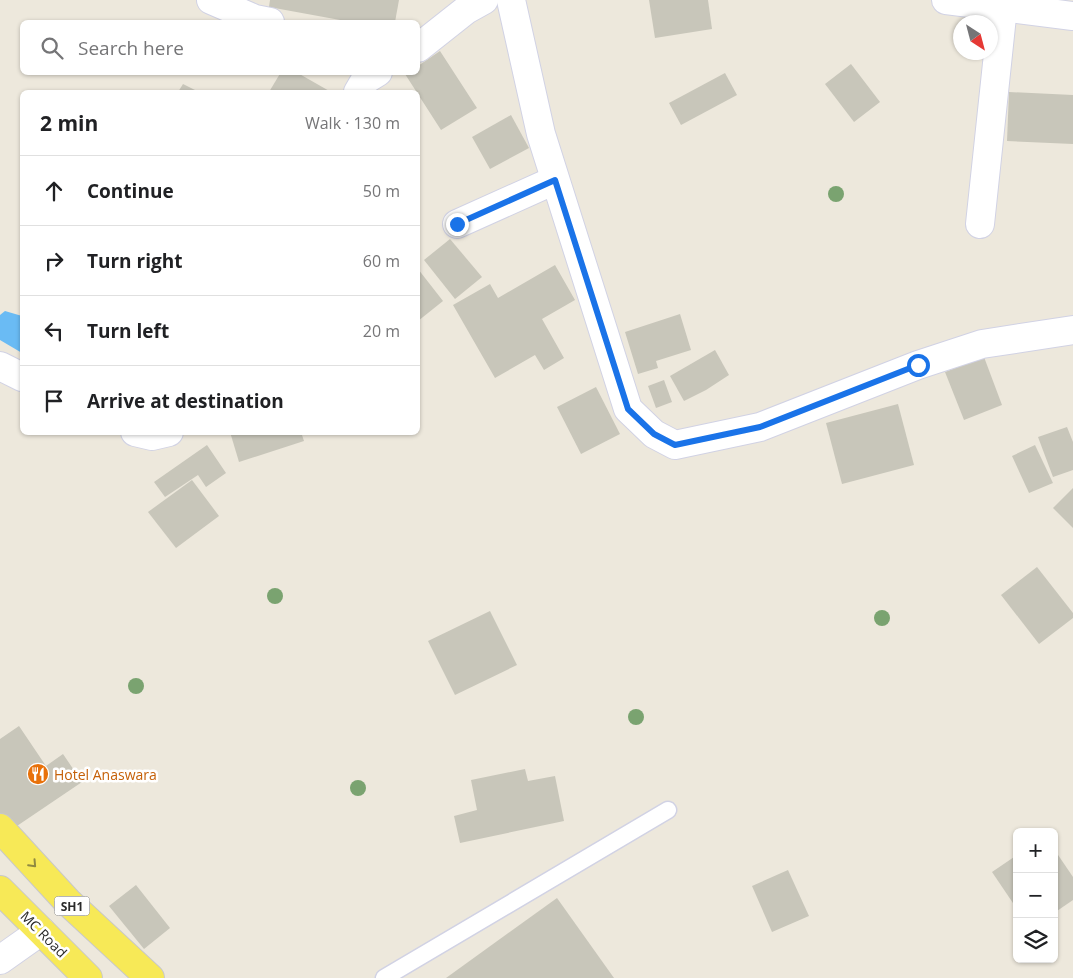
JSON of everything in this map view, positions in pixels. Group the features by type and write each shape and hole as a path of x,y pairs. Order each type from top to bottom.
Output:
{"main road":[{"name":"SH1","path":"0,828 68,902 150,978"},
{"name":"MC Road","path":"0,890 88,978"},
{"path":"41,931 68,902"}],"street":[{"path":"211,0 260,20"},
{"path":"420,46 466,10 484,0"},
{"path":"511,0 541,134 628,409 654,434 675,445 760,427 918,365 982,344 1073,330"},
{"path":"946,0 1073,16"},
{"path":"980,224 1003,7"},
{"path":"457,224 555,180"},
{"path":"0,366 20,376"},
{"path":"0,960 41,931"}],"lane":[{"path":"384,978 668,810"}],"water":[{"path":"5,311 20,315 20,352 0,340 0,315"}],"building":[{"path":"270,0 399,0 395,20 340,20 269,7"},
{"path":"649,0 708,0 712,29 655,38"},
{"path":"440,51 477,108 441,130 420,97 420,90 415,90 406,75 420,75 420,65"},
{"path":"851,64 880,102 854,122 825,84"},
{"path":"725,73 737,95 681,125 669,103"},
{"path":"279,75 301,75 328,90 270,90"},
{"path":"183,84 195,90 179,90"},
{"path":"1009,92 1073,95 1073,144 1007,141"},
{"path":"511,115 529,148 490,169 472,137"},
{"path":"450,239 482,277 455,299 424,260"},
{"path":"555,265 575,300 542,319 564,358 544,370 535,355 495,378 453,305 490,284 498,298"},
{"path":"420,272 443,301 420,319"},
{"path":"680,314 691,350 656,361 658,368 638,374 625,332"},
{"path":"715,350 729,375 684,401 670,376"},
{"path":"984,357 1002,405 964,420 945,372"},
{"path":"664,380 672,402 656,408 648,386"},
{"path":"596,387 620,434 581,454 557,407"},
{"path":"898,404 914,465 842,484 826,423"},
{"path":"1067,427 1073,442 1073,470 1053,477 1038,437"},
{"path":"231,435 302,435 304,441 239,462"},
{"path":"207,445 226,473 206,487 198,475 165,497 154,482"},
{"path":"1035,445 1053,483 1029,493 1012,456"},
{"path":"192,480 219,516 176,548 148,512"},
{"path":"1073,488 1073,528 1053,508"},
{"path":"1037,567 1073,613 1073,618 1039,644 1001,595"},
{"path":"490,611 517,665 455,695 428,641"},
{"name":"Hotel Anaswara","path":"19,726 46,766 63,754 82,782 11,830 0,814 0,739"},
{"path":"525,769 528,781 555,776 564,821 460,843 454,816 477,810 471,780"},
{"path":"1058,855 1073,877 1073,900 1058,910"},
{"path":"1013,858 1013,903 992,872"},
{"path":"788,870 809,916 772,932 752,886"},
{"path":"136,885 170,928 144,949 109,906"},
{"path":"557,898 614,978 446,978"}],"place":[{"name":"Hotel Anaswara","path":"38,774"}],"route":[{"path":"457,224 555,180 628,409 654,434 675,445 760,427 918,365"}]}
